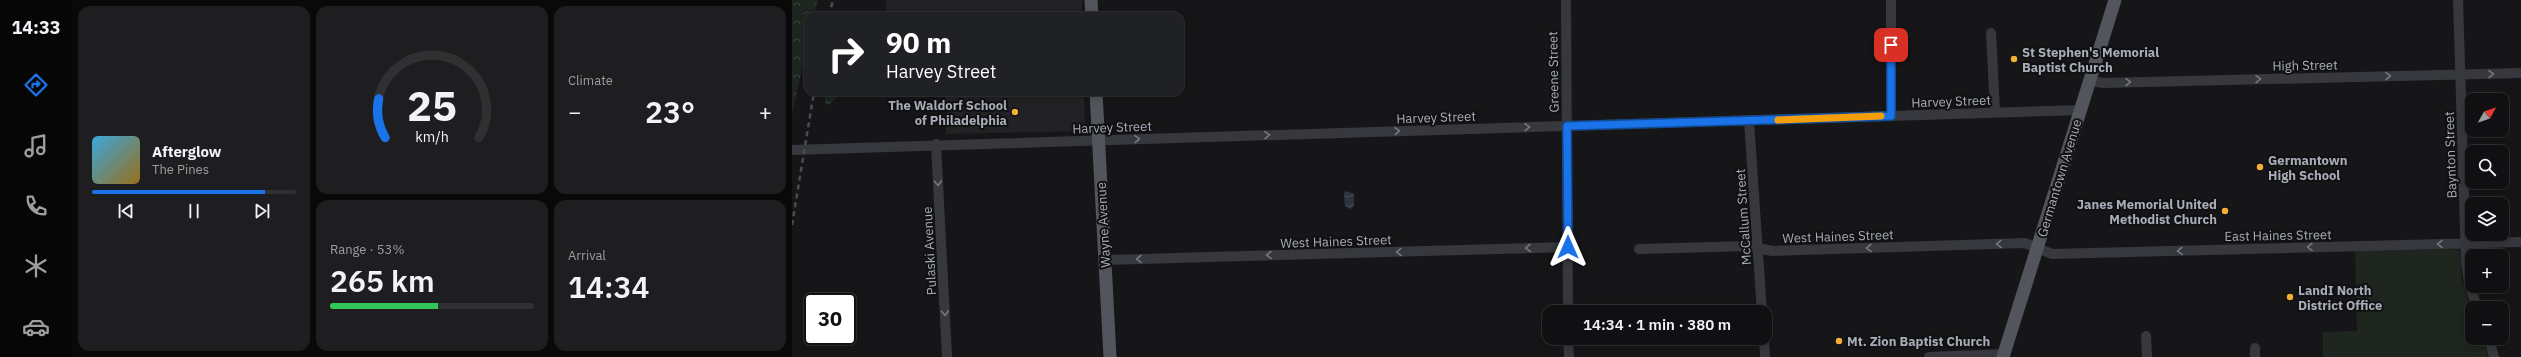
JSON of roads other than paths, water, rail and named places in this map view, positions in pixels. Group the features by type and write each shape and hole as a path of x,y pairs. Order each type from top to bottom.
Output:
{"main road":[{"path":"1091,0 1092,12"},
{"name":"Germantown Avenue","path":"2003,356 2115,0"},
{"name":"Wayne Avenue","path":"1096,96 1110,357"}],"street":[{"name":"Greene Street","path":"1566,0 1568,305"},
{"path":"1890,0 1891,116"},
{"name":"Baynton Street","path":"2458,0 2466,244 2469,283 2475,301"},
{"path":"1991,33 1995,112"},
{"name":"High Street","path":"2089,81 2104,83 2521,73"},
{"name":"Harvey Street","path":"792,150 936,144 1098,141 2080,110"},
{"name":"McCallum Street","path":"1749,121 1762,305"},
{"name":"Pulaski Avenue","path":"936,144 947,357"},
{"name":"East Haines Street","path":"2037,247 2052,254 2521,242"},
{"name":"West Haines Street","path":"1639,249 1749,246 1772,251 2025,243 2037,247"},
{"name":"West Haines Street","path":"1105,260 1568,247"},
{"path":"2146,336 2147,357"},
{"path":"1568,345 1569,357"},
{"path":"1764,345 1765,357"},
{"path":"2491,345 2494,357"},
{"path":"1929,357 2003,356"}],"water":[{"path":"1346,191 1354,194 1354,206 1351,209 1345,206 1344,193"}],"railway":[{"path":"830,12 833,0"},
{"path":"792,225 813,96"}],"place":[{"name":"St Stephen's Memorial Baptist Church","path":"2014,59"},
{"name":"The Waldorf School of Philadelphia","path":"1015,112"},
{"name":"Germantown High School","path":"2260,167"},
{"name":"Janes Memorial United Methodist Church","path":"2225,211"},
{"name":"LandI North District Office","path":"2290,297"},
{"name":"Mt. Zion Baptist Church","path":"1839,341"}]}
